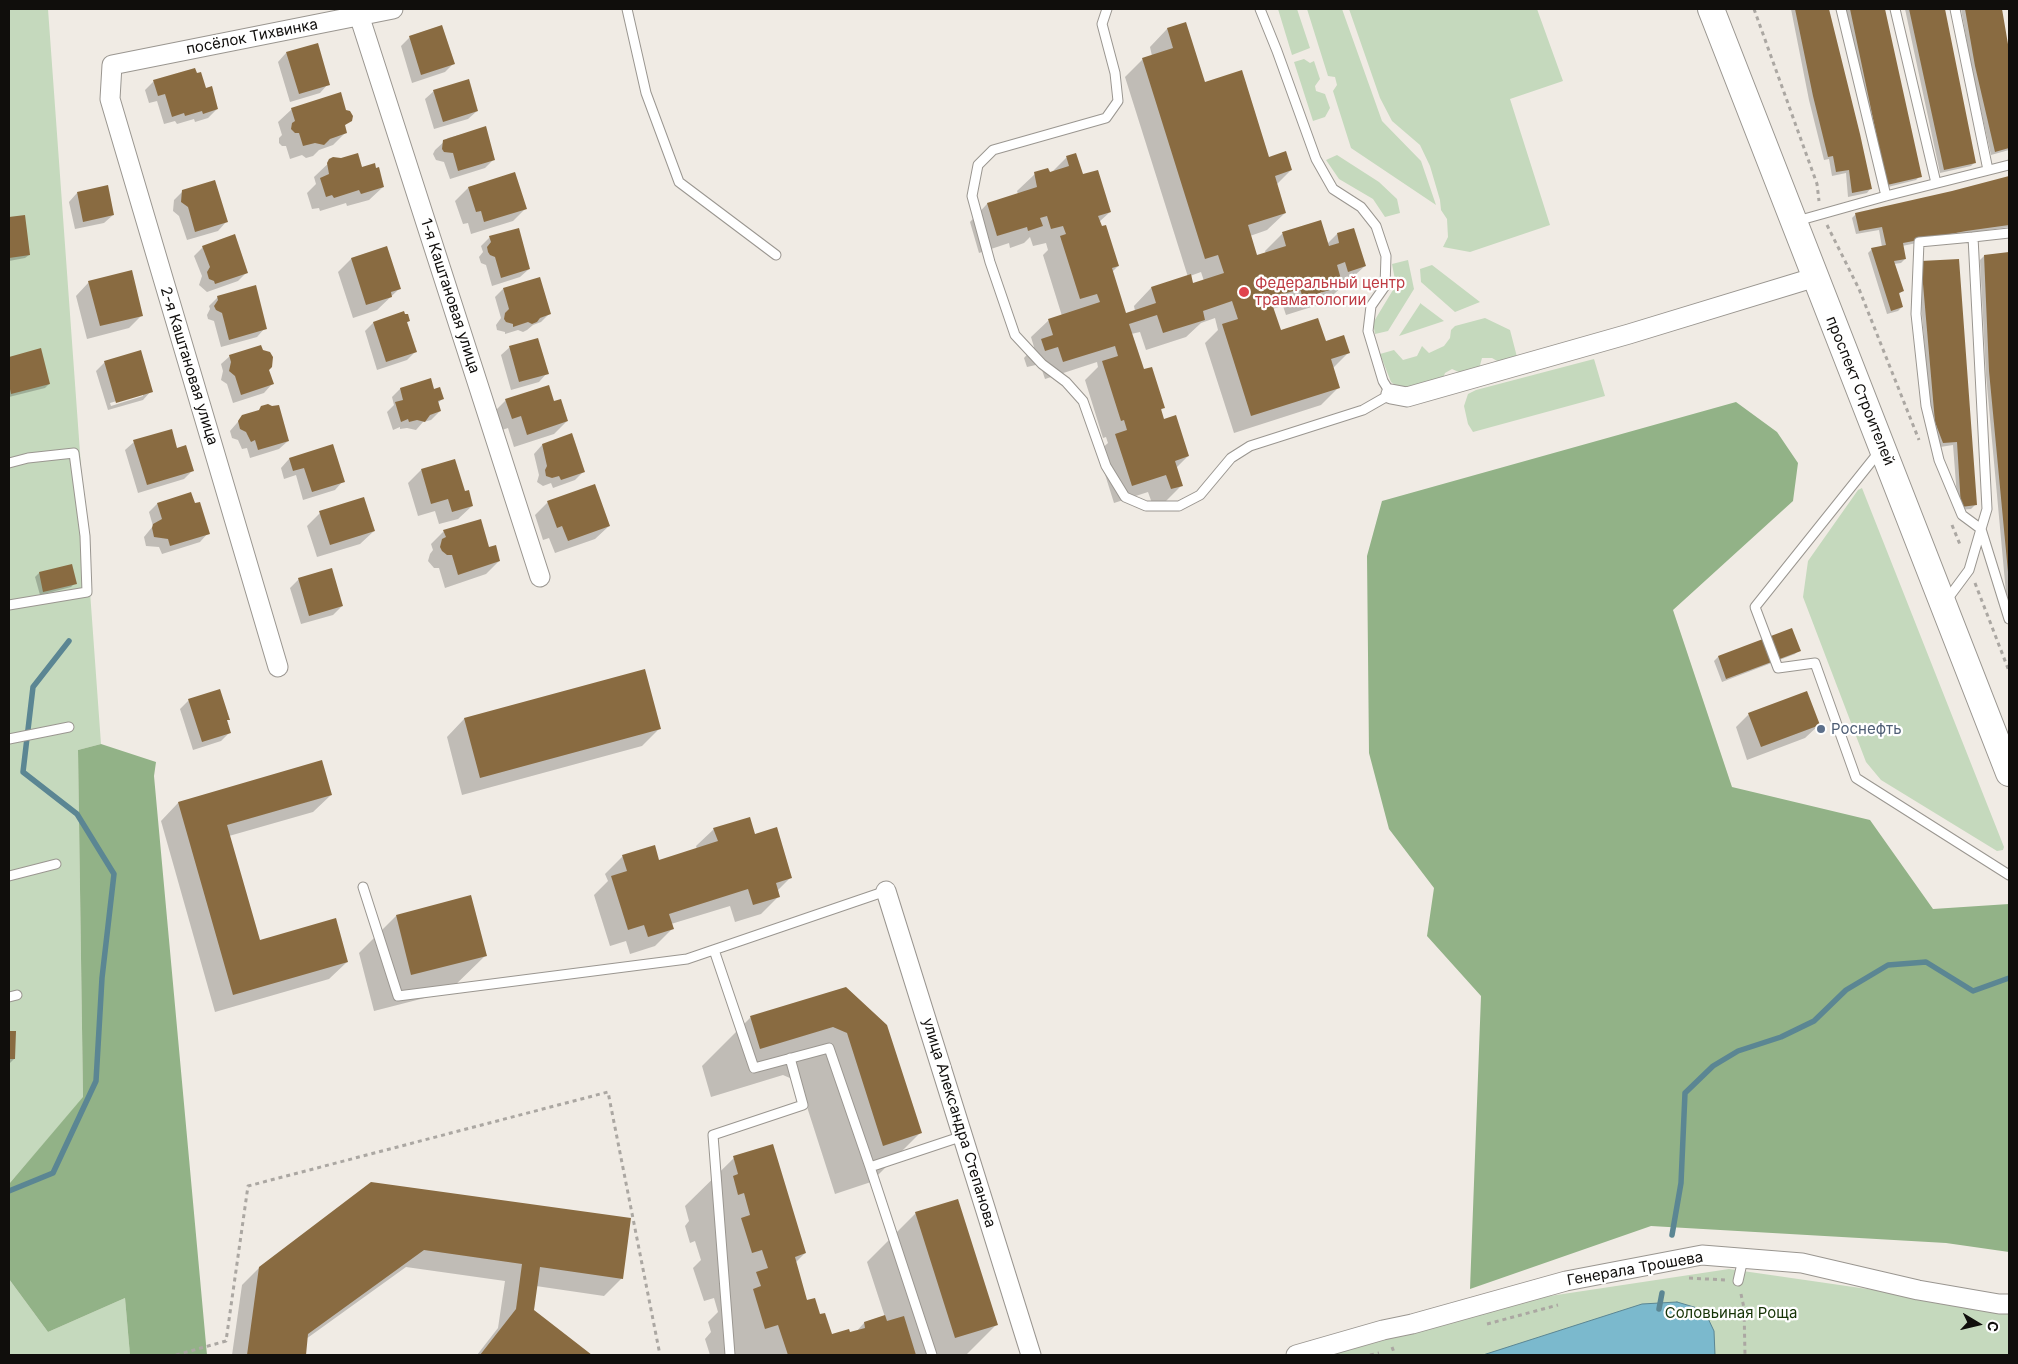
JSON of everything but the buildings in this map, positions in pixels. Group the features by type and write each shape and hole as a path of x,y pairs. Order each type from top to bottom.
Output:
{"main road":[{"name":"проспект Строителей","path":"1711,9 2009,773"}],"street":[{"name":"посёлок Тихвинка","path":"112,65 393,9"},
{"name":"1-я Каштановая улица","path":"359,15 540,576"},
{"name":"2-я Каштановая улица","path":"112,65 110,99 278,667"},
{"path":"1391,394 1407,397 1629,334 1816,277"},
{"name":"улица Александра Степанова","path":"886,891 1031,1355"},
{"name":"Генерала Трошева","path":"1296,1355 1566,1281 1702,1255 1802,1263 1918,1290 1999,1304 2009,1304"}],"lane":[{"path":"628,9 646,93 679,182 776,255"},
{"path":"1107,9 1102,24 1115,73 1118,101 1106,118 993,150 978,165 972,196 990,262 1015,335 1042,364 1066,382 1083,401 1106,466 1125,497 1146,506 1179,506 1200,495 1231,458 1250,446 1362,410 1391,394 1383,381 1368,331 1371,306 1386,286 1386,256 1376,226 1361,206 1333,189 1316,159 1260,9"},
{"path":"1841,9 1886,196"},
{"path":"1895,9 1936,183"},
{"path":"1955,9 1988,170"},
{"path":"1794,221 2009,164"},
{"path":"2009,233 1919,242 1916,314 1926,406 1939,460 1962,515 1981,529 2009,619"},
{"path":"1943,604 1970,570 1987,509 1973,237"},
{"path":"1882,447 1755,607 1778,668 1815,663 1856,778 2009,875"},
{"path":"9,463 28,458 74,453 85,536 87,592 9,605"},
{"path":"9,739 69,726"},
{"path":"9,876 56,864"},
{"path":"363,887 398,996 687,959 886,891"},
{"path":"714,950 754,1068 829,1048 932,1355"},
{"path":"730,1355 713,1135 802,1104 790,1058"},
{"path":"870,1167 962,1136"},
{"path":"1738,1281 1743,1259"}],"path":[{"path":"1754,9 1817,184 1821,214 1859,289 1920,443"},
{"path":"1952,525 2009,671"},
{"path":"176,1355 226,1341 248,1186 608,1092 660,1355"},
{"path":"1682,1280 1691,1278 1738,1281 1744,1308 1745,1355"},
{"path":"1484,1325 1563,1303"},
{"path":"1370,1355 1402,1346"},
{"path":"1393,1348 1395,1355"}],"green space":[{"path":"9,9 48,9 101,744 78,750 83,1098 9,1184"},
{"path":"1278,9 1297,9 1310,48 1292,55"},
{"path":"1307,9 1342,9 1382,121 1421,161 1436,205 1351,148 1333,91 1337,85 1335,77 1328,76"},
{"path":"1349,9 1537,9 1563,81 1510,99 1550,225 1470,252 1443,247 1448,237 1447,219 1441,210 1430,166 1420,145 1392,121 1380,98"},
{"path":"1304,59 1310,63 1314,61 1320,79 1315,86 1316,91 1325,94 1330,108 1325,117 1313,121 1294,62"},
{"path":"1337,155 1379,182 1397,199 1400,213 1385,217 1373,199 1339,179 1326,160"},
{"path":"1408,260 1414,289 1388,331 1375,334 1373,323 1396,285 1392,264"},
{"path":"1432,265 1480,302 1455,312 1421,282 1420,269"},
{"path":"1420,304 1444,321 1399,336"},
{"path":"1485,318 1510,330 1517,357 1499,362 1492,358 1482,358 1479,369 1468,376 1452,369 1445,373 1442,381 1404,391 1391,382 1380,354 1394,350 1403,360 1417,356 1422,346 1429,353 1444,346 1450,338 1451,330 1455,326"},
{"path":"1594,359 1605,396 1473,432 1468,424 1464,406 1468,394 1476,390"},
{"path":"1736,402 1777,432 1798,463 1793,501 1673,610 1732,787 1870,820 1933,909 2009,904 2009,1252 1946,1243 1651,1226 1470,1289 1481,996 1427,936 1434,888 1389,829 1369,753 1367,556 1382,501"},
{"path":"1862,488 2004,847 2003,850 1997,851 1881,780 1866,762 1803,597 1808,561 1858,490"},
{"path":"101,744 156,762 154,776 207,1355 130,1355 125,1298 48,1332 9,1279 9,1184 83,1097 78,750"},
{"name":"Соловьиная Роща","path":"1729,1269 1909,1295 2009,1313 2009,1355 1322,1355 1437,1313"},
{"path":"9,1279 48,1332 125,1298 130,1355 9,1355"}],"water":[{"path":"1677,1302 1704,1310 1714,1331 1715,1355 1483,1355 1642,1304"}],"waterway":[{"path":"9,1191 53,1173 96,1081 102,978 114,874 77,814 23,772 33,687 69,641"},
{"path":"1672,1235 1681,1183 1685,1093 1713,1066 1738,1051 1781,1037 1814,1021 1846,990 1888,965 1926,962 1973,991 2009,978"},
{"path":"1659,1309 1662,1293"}],"place":[{"name":"Федеральный центр травматологии","path":"1244,292"},
{"name":"Роснефть","path":"1821,729"}]}
